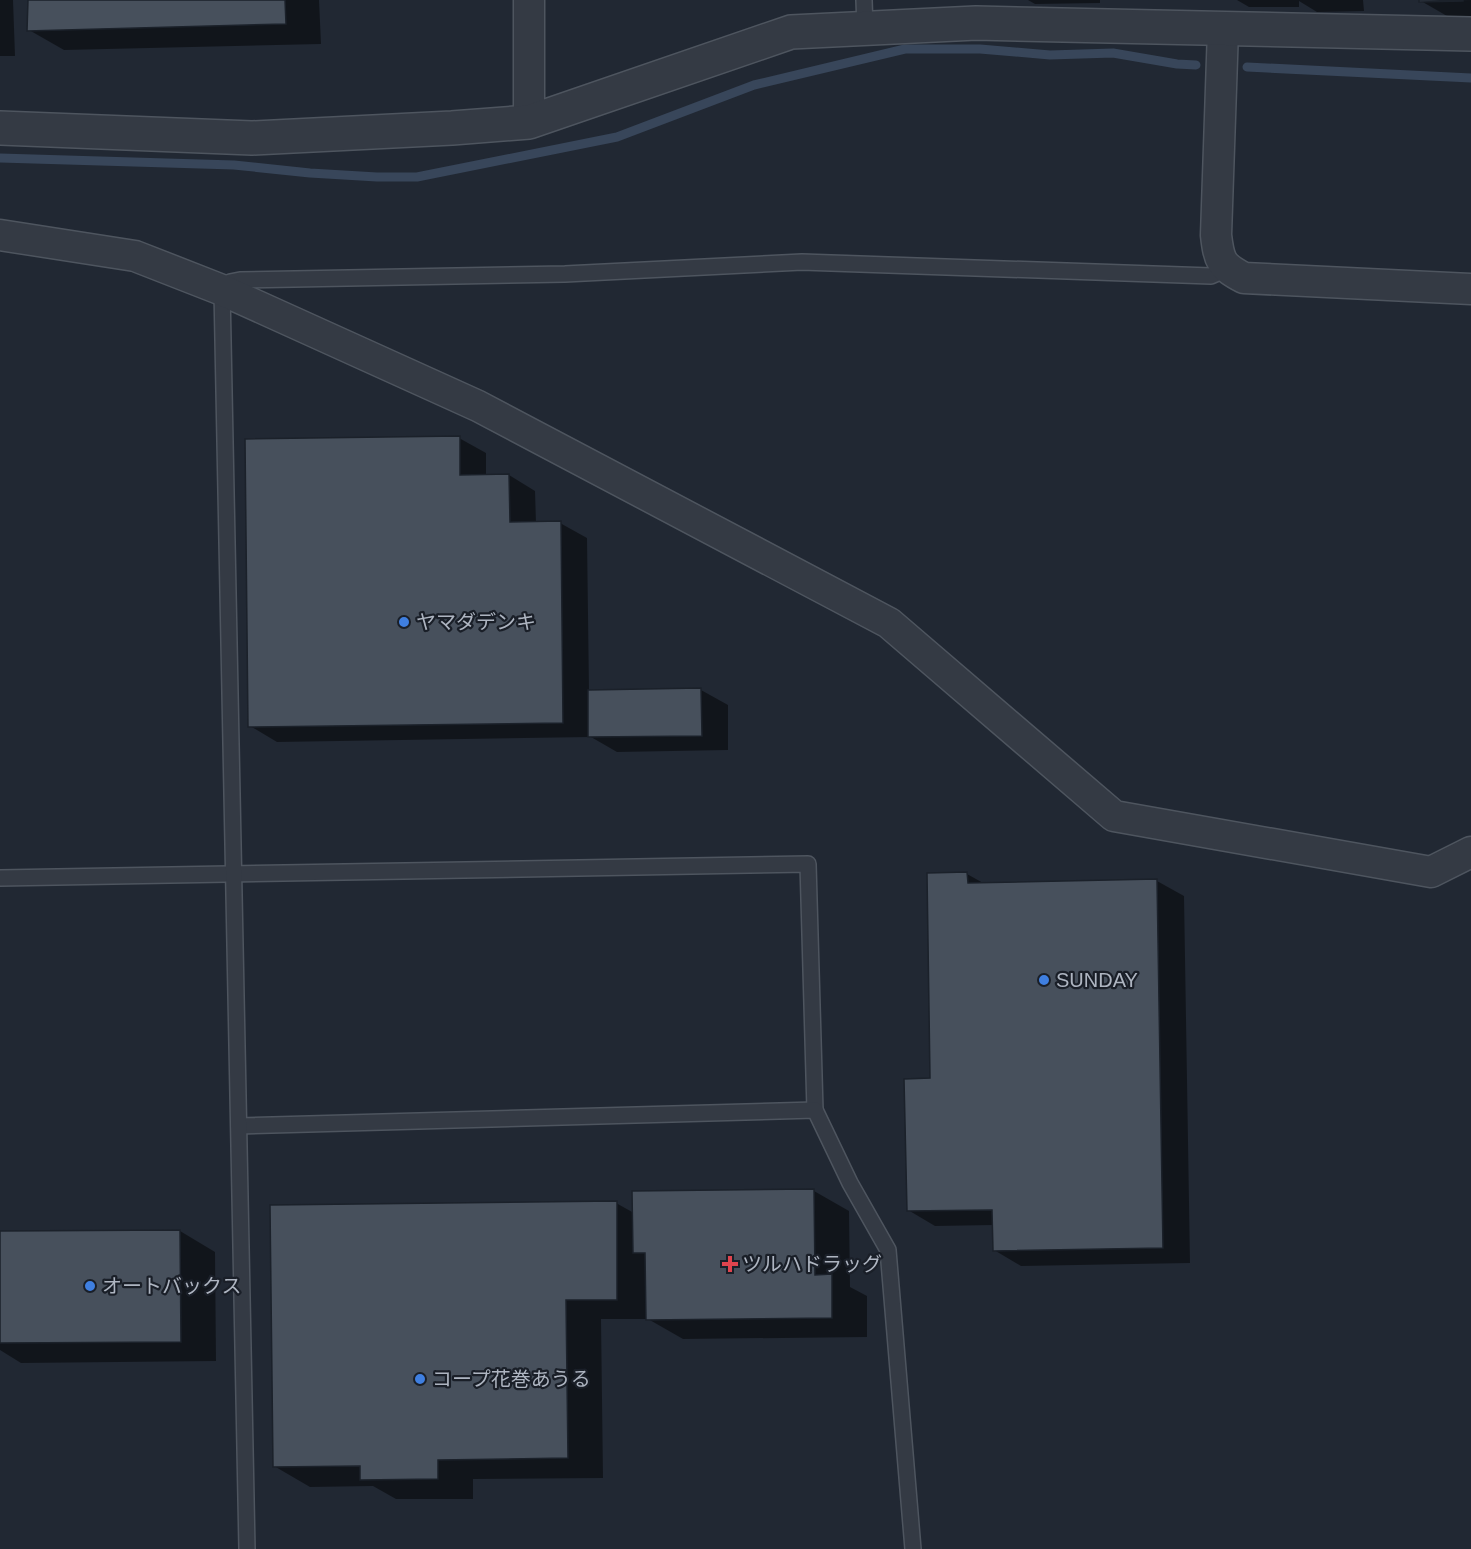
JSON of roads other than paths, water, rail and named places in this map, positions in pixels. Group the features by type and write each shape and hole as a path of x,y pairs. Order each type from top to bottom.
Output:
{"street":[{"path":"529,0 529,122"},
{"path":"0,128 252,138 452,129 529,122 791,32 864,14 976,23 1471,34"},
{"path":"1223,29 1216,235 1219,257 1227,269 1244,278 1471,289"},
{"path":"0,235 135,256 222,290 478,406 889,623 1114,816 1431,872 1471,852"}],"lane":[{"path":"247,1549 222,290 230,282 240,280 565,274 802,262 1211,276 1227,269"},
{"path":"0,878 808,864 815,1110 850,1183 888,1250 913,1549"},
{"path":"239,1126 815,1110"}],"waterway":[{"path":"0,158 234,165 310,173 417,177 617,137 754,85 905,49 980,49 1050,55 1113,53 1196,65"},
{"path":"1247,67 1471,78"}],"place":[{"name":"ヤマダデンキ","path":"404,622"},
{"name":"SUNDAY","path":"1044,980"},
{"name":"ツルハドラッグ","path":"730,1264"},
{"name":"オートバックス","path":"90,1286"},
{"name":"コープ花巻あうる","path":"420,1379"}]}
